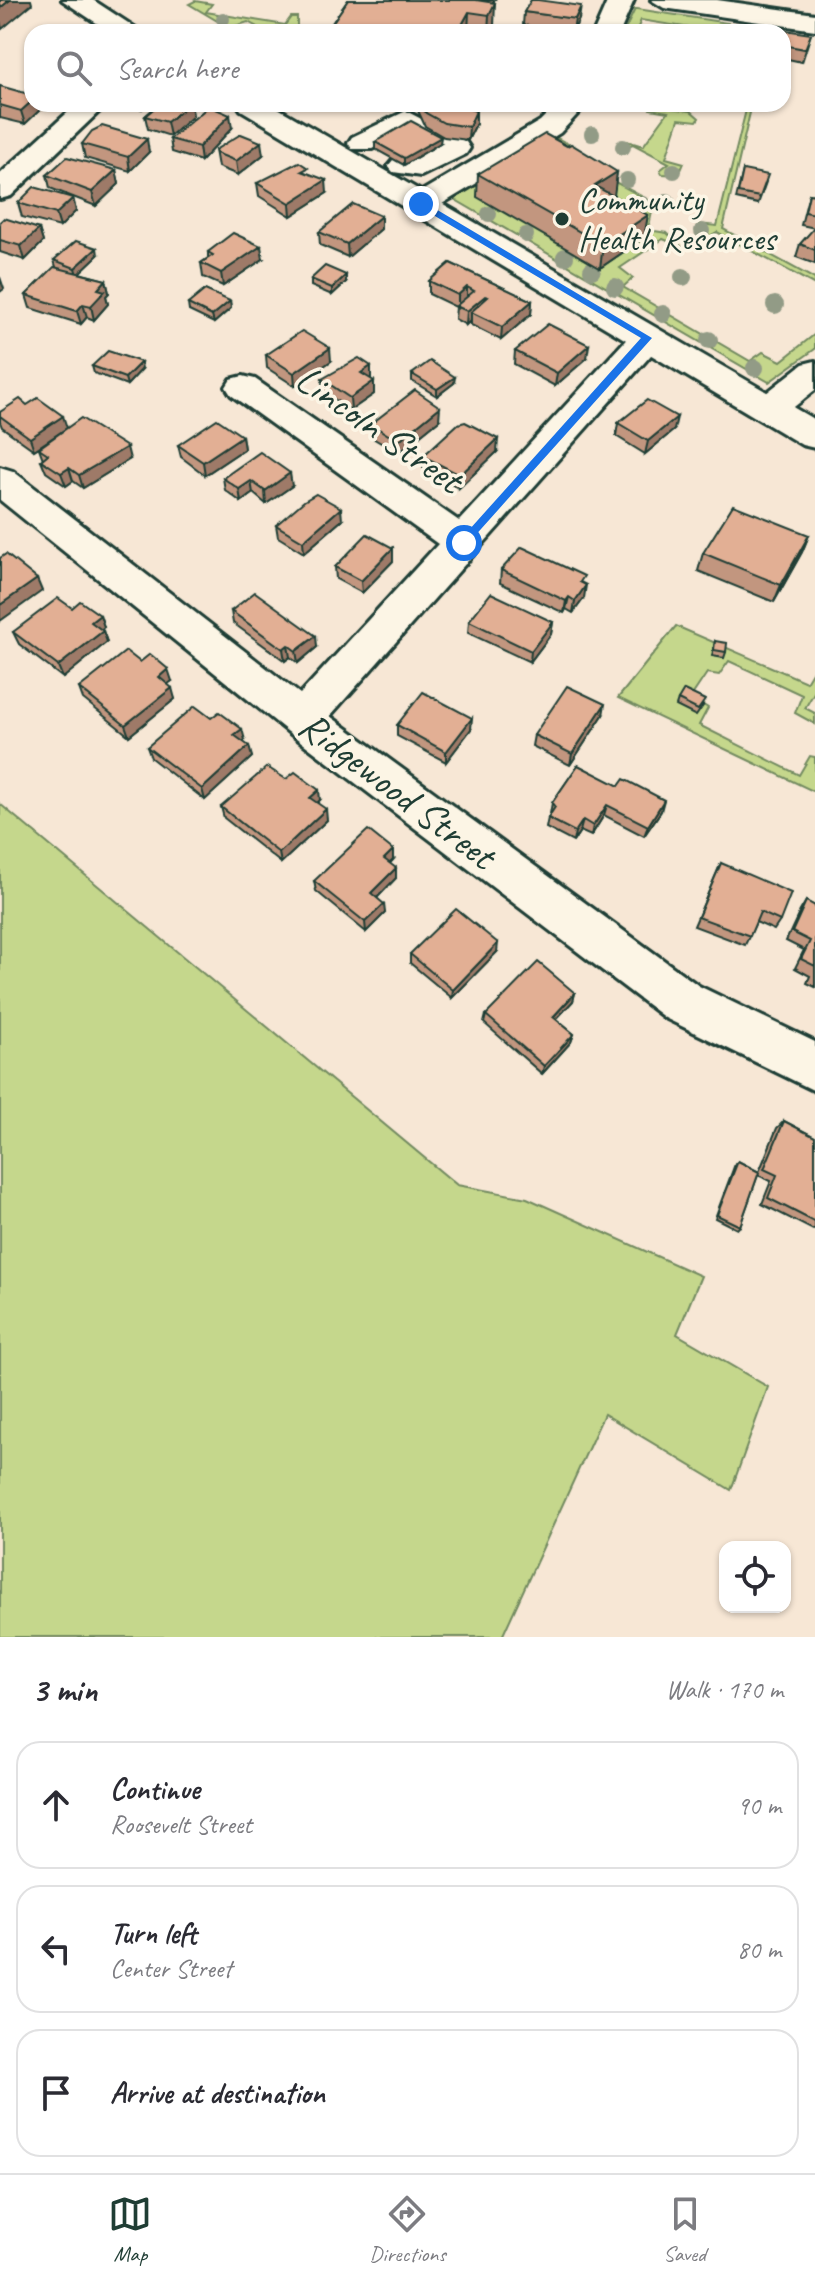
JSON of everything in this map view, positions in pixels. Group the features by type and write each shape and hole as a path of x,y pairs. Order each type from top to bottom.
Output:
{"street":[{"path":"610,24 621,0"},
{"path":"664,0 754,6 815,22"},
{"path":"85,2 117,24"},
{"path":"0,189 84,112"},
{"path":"273,112 465,178"},
{"path":"421,204 550,127 565,112"},
{"path":"388,154 421,204 815,436"},
{"path":"302,719 647,338"},
{"path":"768,409 815,372"},
{"name":"Lincoln Street","path":"243,387 464,543"},
{"name":"Ridgewood Street","path":"0,480 302,719 682,1002 815,1067"}],"green space":[{"path":"195,1 212,4 206,12 279,24 222,24 189,4"},
{"path":"635,9 728,23 666,24 641,20 639,24 628,24"},
{"path":"291,17 297,17 297,24 286,24"},
{"path":"668,112 692,112 699,118 697,121 679,119 666,158 684,163 679,175 662,174 660,170 669,163 633,144 617,150 627,141 643,146"},
{"path":"746,112 750,112 723,229 815,279 815,285 717,232 705,239 696,233 699,224 717,226"},
{"path":"555,137 570,145 578,162 654,203 648,230 667,233 682,247 663,239 620,268 633,278 623,287 750,361 763,352 781,361 815,334 815,349 769,382 454,199"},
{"path":"676,626 806,682 815,667 815,691 805,708 815,713 815,724 795,713 802,695 729,661 719,675 707,673 691,697 708,708 699,725 799,775 810,756 815,757 815,792 618,698"},
{"path":"0,804 457,1185 527,1198 701,1276 677,1334 768,1387 731,1490 604,1414 502,1637 0,1637"}],"building":[{"path":"348,0 476,0 495,3 489,15 469,12 462,24 332,24"},
{"path":"531,0 581,6 575,19 524,12"},
{"path":"791,31 811,34 805,49 791,46"},
{"path":"0,86 24,93 24,108 21,111 0,105"},
{"path":"150,112 179,112 167,122 145,116"},
{"path":"202,112 230,115 199,147 170,139"},
{"path":"476,112 469,127 444,123 426,113"},
{"path":"411,121 441,137 404,158 375,142"},
{"path":"102,126 147,139 128,157 82,144 92,131"},
{"path":"241,134 261,142 236,161 216,153 215,150"},
{"path":"545,134 567,146 571,144 617,172 595,186 648,215 603,245 478,174"},
{"path":"67,157 116,170 92,192 47,175"},
{"path":"299,162 308,168 302,171 326,180 290,203 257,183"},
{"path":"743,170 768,175 760,197 738,193"},
{"path":"34,187 73,198 56,214 18,203"},
{"path":"809,194 815,195 815,214 805,212"},
{"path":"353,204 381,216 347,244 319,232"},
{"path":"4,218 39,229 21,246 0,240 0,222"},
{"path":"815,228 815,250 800,244"},
{"path":"233,233 261,246 221,273 201,263 213,255 208,252"},
{"path":"76,241 97,248 75,268 54,260"},
{"path":"450,263 532,301 502,327 471,312 488,297 485,296 467,311 456,306 474,291 467,287 458,295 429,281"},
{"path":"325,266 346,275 332,288 311,279"},
{"path":"54,267 106,280 98,289 105,291 91,306 83,304 77,311 26,295"},
{"path":"205,290 230,301 212,316 188,304"},
{"path":"548,324 589,345 557,373 515,351"},
{"path":"302,331 330,348 294,373 266,355"},
{"path":"108,351 141,362 125,378 92,366"},
{"path":"359,358 371,366 361,373 374,381 350,398 322,379"},
{"path":"430,361 455,377 437,389 412,374"},
{"path":"415,390 440,407 398,441 371,424"},
{"path":"38,398 63,416 30,438 0,416 0,412 20,399 27,405"},
{"path":"647,400 677,417 648,441 618,423"},
{"path":"81,418 127,447 79,475 69,468 61,473 41,460 48,454 39,448"},
{"path":"217,419 242,436 203,462 178,445"},
{"path":"465,422 498,439 460,475 423,456 458,424"},
{"path":"260,452 290,473 265,491 251,481 239,489 223,478"},
{"path":"316,494 341,508 303,541 276,525 304,501"},
{"path":"733,505 809,535 781,585 703,553"},
{"path":"367,534 393,548 361,581 335,567"},
{"path":"522,547 584,576 580,582 586,585 575,601 569,597 566,601 501,570"},
{"path":"6,554 37,579 0,605 0,558"},
{"path":"255,592 316,636 296,651 288,645 283,649 231,611"},
{"path":"491,593 553,622 531,651 469,621"},
{"path":"58,598 72,608 80,601 100,615 91,622 103,631 58,666 13,632"},
{"path":"715,641 727,643 726,652 714,650"},
{"path":"126,651 140,662 150,654 168,669 159,677 172,688 125,725 79,688"},
{"path":"567,686 605,704 572,754 534,735"},
{"path":"684,690 705,700 698,710 678,700"},
{"path":"423,692 472,718 446,752 397,725"},
{"path":"195,706 211,718 219,712 242,729 234,735 249,746 202,789 147,747"},
{"path":"578,765 619,786 624,779 664,800 648,826 607,805 593,826 583,820 575,832 548,818 555,807 552,803"},
{"path":"267,767 286,779 295,772 319,790 310,798 326,809 279,853 221,807"},
{"path":"368,830 393,850 384,859 396,868 371,893 384,904 365,922 314,881"},
{"path":"721,863 791,893 780,921 760,912 750,936 698,917"},
{"path":"806,901 815,906 815,966 801,959 810,941 792,932"},
{"path":"456,909 498,943 453,990 410,954"},
{"path":"538,962 575,993 553,1017 574,1034 544,1066 486,1015"},
{"path":"784,1121 815,1137 815,1222 768,1198 777,1175 764,1169"},
{"path":"738,1161 759,1172 740,1226 717,1215"}],"place":[{"name":"Community Health Resources","path":"562,219"}],"route":[{"path":"421,204 647,338 464,543"}]}
